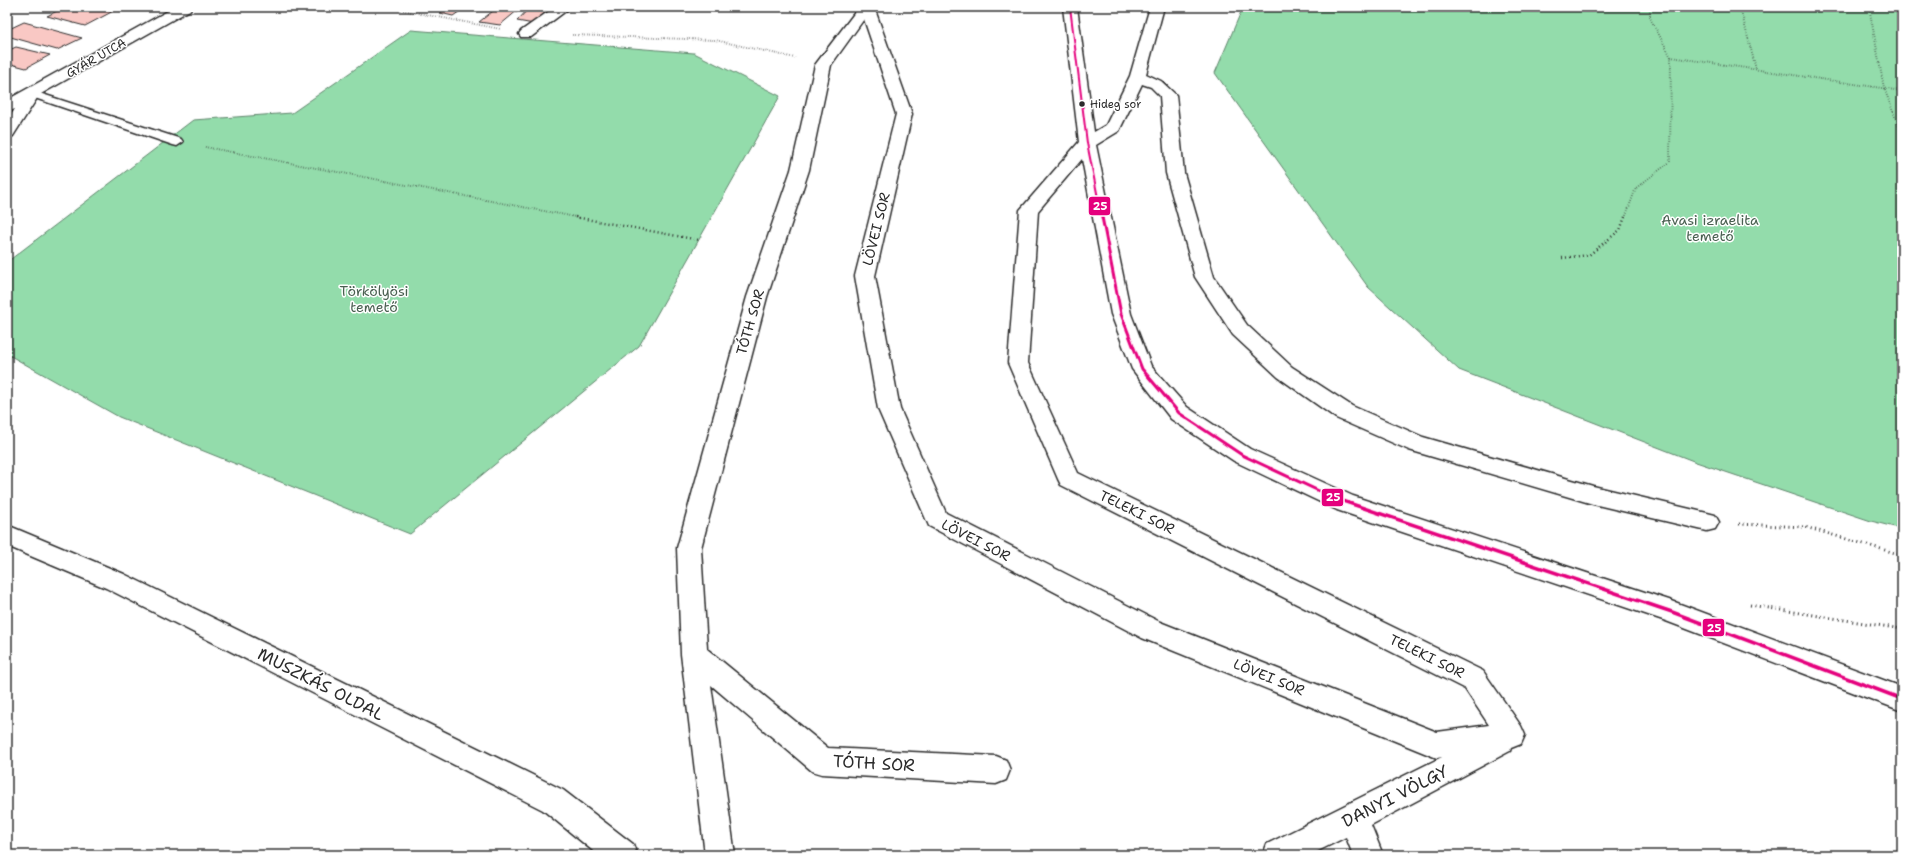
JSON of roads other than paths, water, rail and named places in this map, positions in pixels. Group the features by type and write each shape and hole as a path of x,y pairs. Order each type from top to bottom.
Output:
{"street":[{"name":"GYÁR UTCA","path":"7,107 33,94 185,7"},
{"path":"526,34 564,7"},
{"name":"TÓTH SOR","path":"720,855 694,654 689,548 757,297 800,170 823,65 866,7"},
{"name":"LÖVEI SOR","path":"866,7 904,114 865,276 889,409 936,519 1151,630 1437,745 1511,735"},
{"path":"1070,7 1087,143 1121,314 1142,369 1180,413 1242,455 1345,503 1672,612 1902,699"},
{"name":"TELEKI SOR","path":"1157,7 1138,76 1113,128 1087,143 1029,210 1018,363 1069,479 1474,680 1511,735"},
{"path":"1138,76 1156,84 1168,94 1175,173 1205,277 1240,330 1285,372 1344,412 1417,444 1593,495 1707,522"},
{"path":"7,132 33,94"},
{"name":"MUSZKÁS OLDAL","path":"7,535 115,581 552,800 622,855"},
{"name":"TÓTH SOR","path":"694,654 822,761 996,770"},
{"name":"DANYI VÖLGY","path":"1278,855 1354,818 1511,735"},
{"path":"1354,818 1368,855"}],"lane":[{"path":"33,94 177,142"}],"place":[{"name":"Hideg sor","path":"1082,104"}],"park label":[{"name":"Avasi izraelita temető","path":"1710,228"},
{"name":"Törkölyösi temető","path":"374,300"}]}
